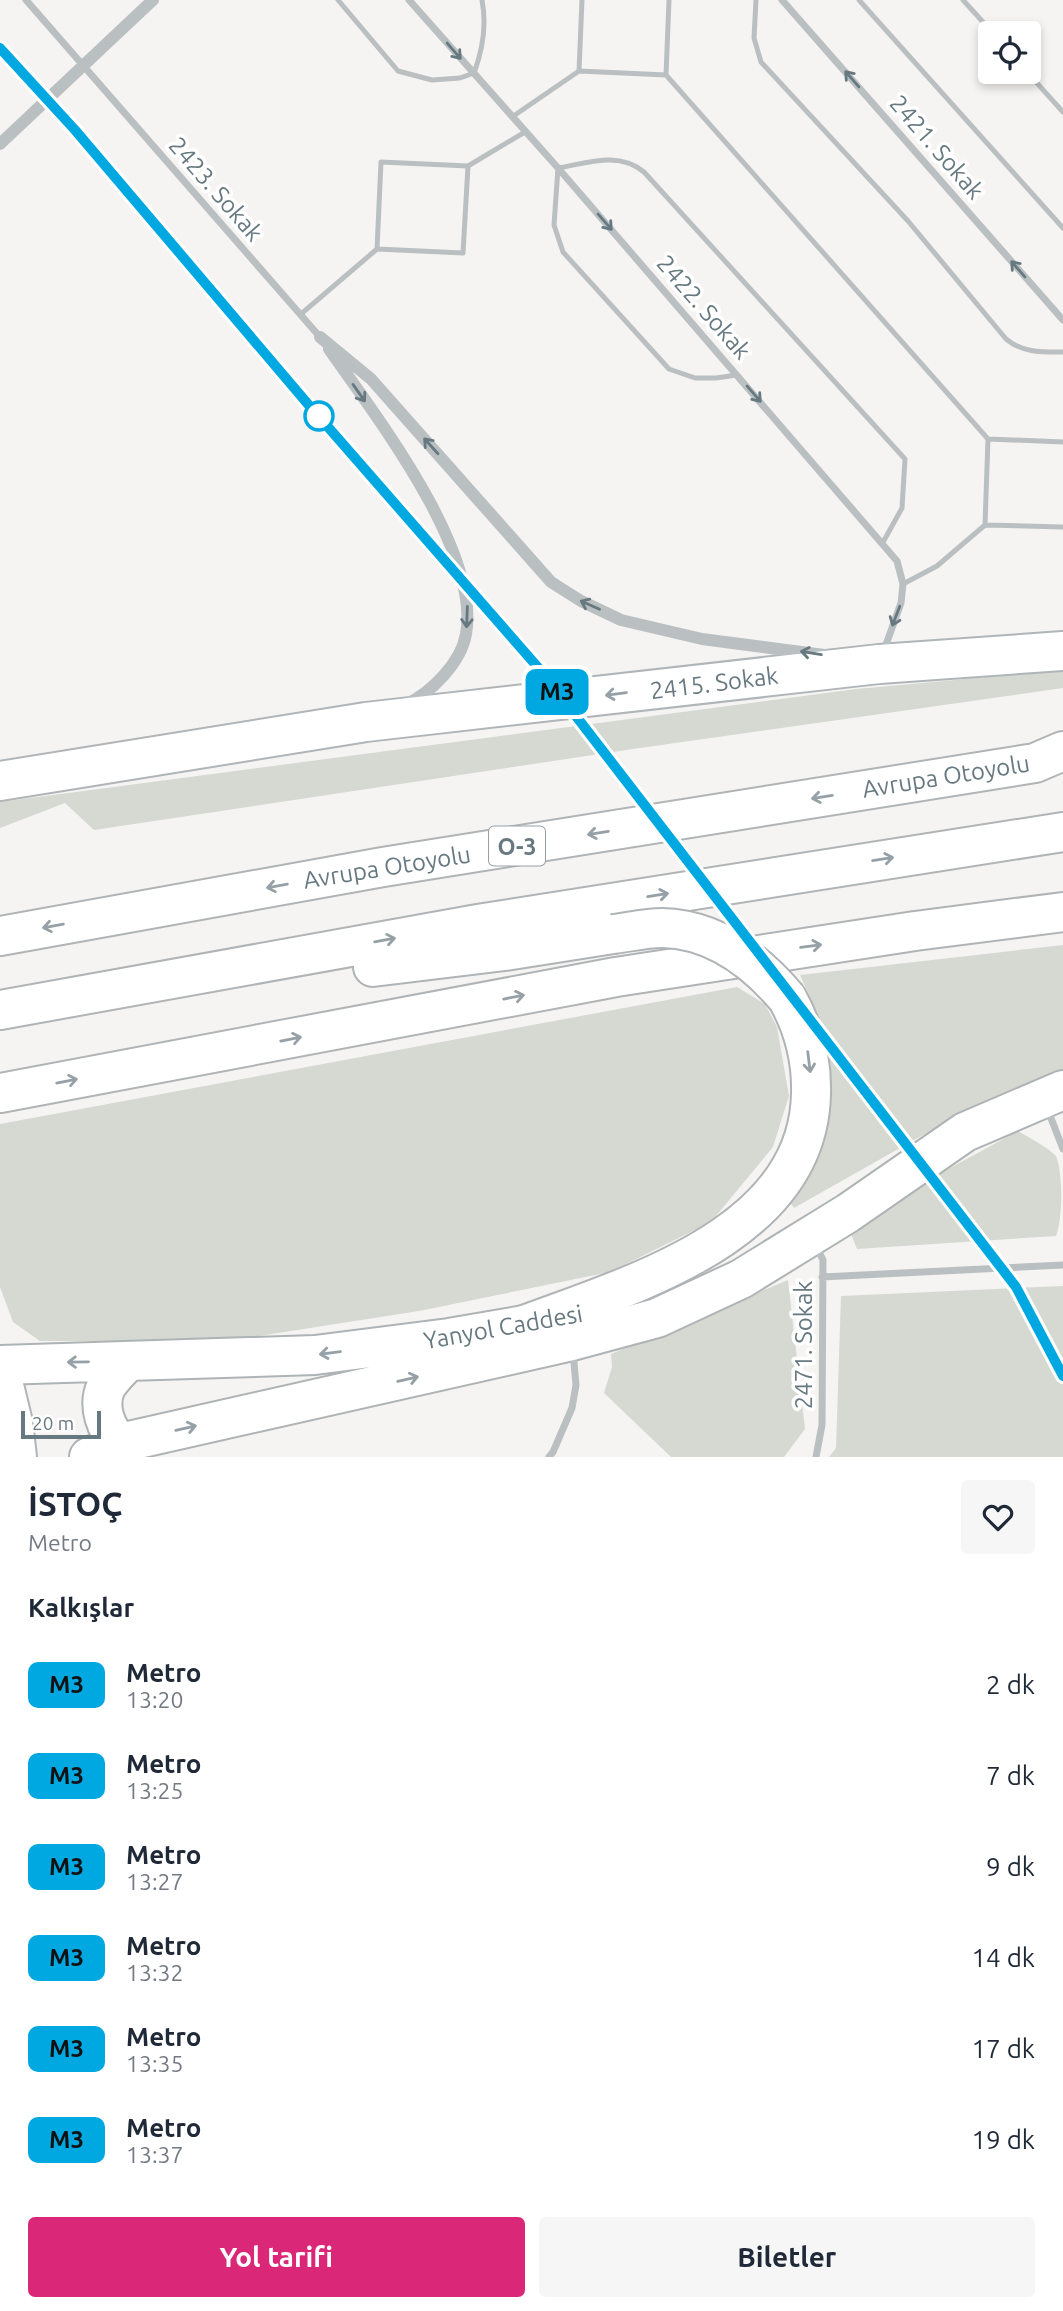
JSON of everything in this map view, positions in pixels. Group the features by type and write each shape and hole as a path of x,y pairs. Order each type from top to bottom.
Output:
{"main road":[{"name":"2415. Sokak","path":"0,781 366,722 879,664 1063,651"},
{"name":"Avrupa Otoyolu","path":"0,936 397,865 1054,758"},
{"path":"0,1010 245,964 649,896 1063,832"},
{"path":"0,1093 616,977 915,930 1063,912"},
{"path":"245,964 301,969 373,967 660,928 703,935 730,948 771,978 787,998 803,1029 809,1056 811,1086 811,1116 787,1176 759,1208 722,1238 686,1259 519,1327"},
{"path":"128,1361 105,1388 103,1416 109,1433 104,1450 657,1318 741,1279 811,1236 965,1132 1053,1094"},
{"name":"Yanyol Caddesi","path":"0,1367 315,1355 519,1327 596,1312 649,1296 713,1269 860,1185 965,1132"},
{"path":"0,1367 12,1415 17,1457"}],"street":[{"name":"2423. Sokak","path":"26,0 320,337"},
{"path":"0,144 153,0"},
{"name":"2422. Sokak","path":"409,0 558,168 897,561 903,584"},
{"name":"2421. Sokak","path":"782,0 1063,320"},
{"path":"320,337 371,379 551,582 581,601 621,620 702,639 879,664 901,603 903,584"},
{"path":"320,337 419,481 455,558 467,603 466,635 457,658 433,685 415,700 366,722"},
{"path":"1053,1094 1063,1149"},
{"name":"2471. Sokak","path":"811,1236 823,1260 822,1425 816,1457"},
{"path":"822,1278 1063,1265"},
{"path":"549,1457 572,1408 576,1385 572,1340"}],"lane":[{"path":"338,0 398,71 432,80 460,78 474,73 481,54 484,33 482,0"},
{"path":"579,71 582,0"},
{"path":"669,0 666,75 988,439 985,525"},
{"path":"757,0 754,38 761,62 908,221 1006,340 1029,351 1063,352"},
{"path":"859,0 1063,228"},
{"path":"964,0 982,21"},
{"path":"512,117 579,71 666,75"},
{"path":"1038,84 1063,112"},
{"path":"377,249 381,162 468,166 525,132"},
{"path":"737,375 705,379 669,369 563,252 554,225 558,168 619,160 629,162 644,172 905,459 902,508 882,544"},
{"path":"301,314 377,249 463,253 468,166"},
{"path":"988,439 1063,442"},
{"path":"903,584 937,566 985,525 1063,527"}],"shaded area":[{"path":"1063,670 1063,688 94,830 65,803 0,828 0,802 856,689"},
{"path":"1063,945 1063,1071 976,1105 794,1208 789,1201 821,1153 829,1040 800,975"},
{"path":"737,987 765,1004 777,1027 789,1096 773,1147 711,1222 610,1272 419,1311 226,1341 40,1341 13,1322 0,1287 0,1124"},
{"path":"1018,1131 1056,1156 1061,1196 1056,1236 857,1249 847,1224"},
{"path":"788,1280 805,1429 784,1457 671,1457 604,1393 612,1367 611,1354"},
{"path":"1063,1286 1063,1457 829,1457 836,1448 841,1296"}],"metro line":[{"name":"M3","path":"0,48 75,130 307,403 542,672 1016,1287 1063,1376"}]}
